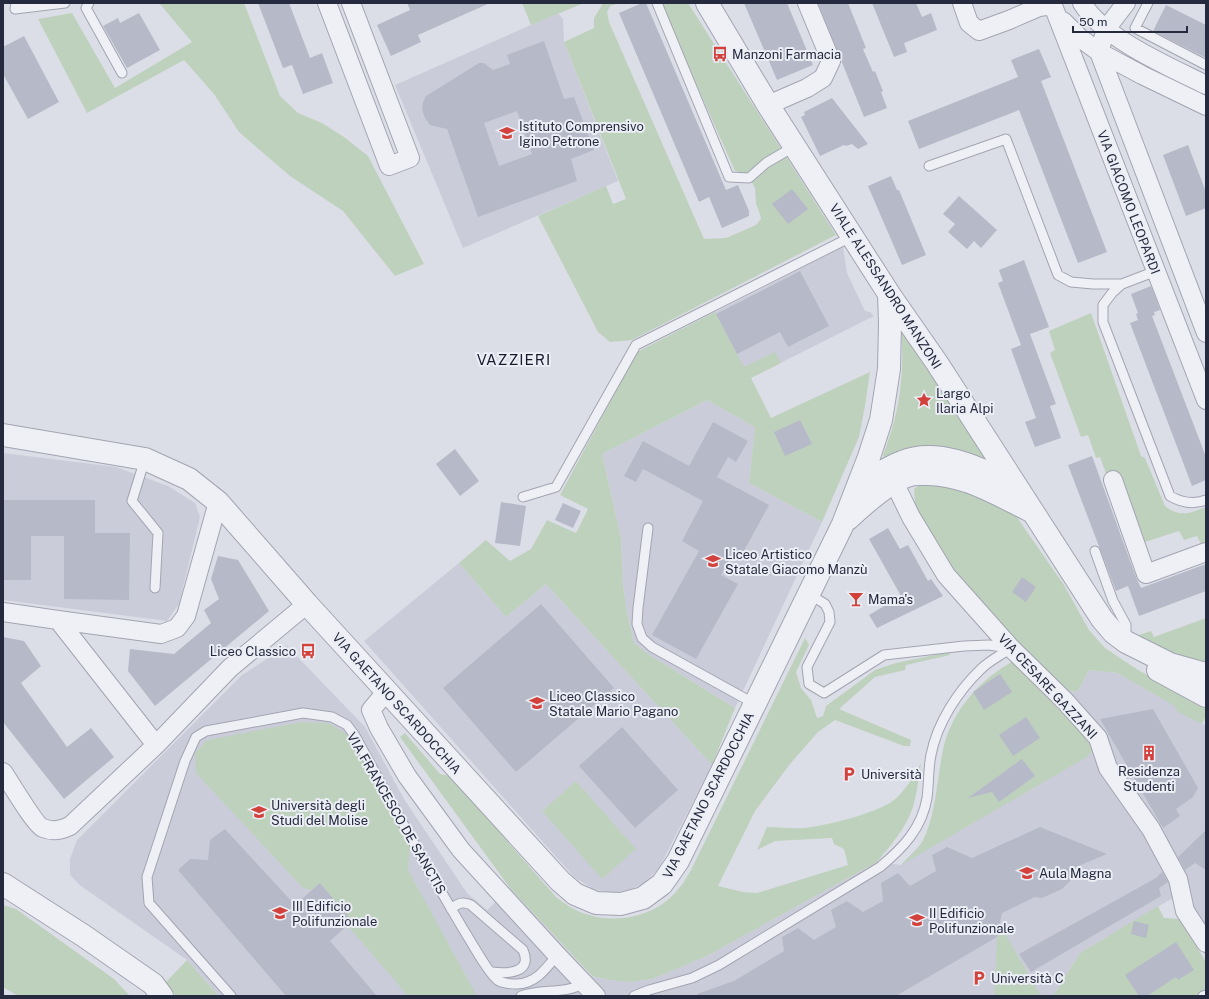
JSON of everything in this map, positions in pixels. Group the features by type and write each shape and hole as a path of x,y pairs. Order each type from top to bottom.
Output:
{"street":[{"path":"327,3 389,166 410,158 351,3"},
{"name":"VIALE ALESSANDRO MANZONI","path":"706,3 768,105 889,294 937,363 1102,619 1114,633 1157,669 1206,696"},
{"path":"768,105 807,88 823,78 831,61 807,3"},
{"path":"962,3 969,23 979,31 1039,7 1053,4 1064,21 1080,38 1099,52 1206,106"},
{"path":"1082,3 1114,13 1147,56 1206,85"},
{"name":"VIA GIACOMO LEOPARDI","path":"1053,4 1206,400"},
{"path":"1099,52 1114,13"},
{"name":"VIA GIACOMO LEOPARDI","path":"1099,52 1206,333"},
{"path":"354,73 374,66"},
{"path":"1167,298 1189,289"},
{"name":"VIA GAETANO SCARDOCCHIA","path":"3,435 145,459 189,479 218,502 386,692 560,881 575,894 596,903 622,904 642,898 662,884 678,861 843,524 876,439 881,420 889,369 889,294"},
{"name":"VIA GAETANO SCARDOCCHIA","path":"843,524 866,502 903,461 922,457 942,458 968,465 1015,484"},
{"name":"VIA GAETANO SCARDOCCHIA","path":"857,488 889,476 932,473 953,476 984,489 1033,513"},
{"name":"VIA CESARE GAZZANI","path":"889,476 911,517 946,575 1011,648 1065,702 1098,738 1108,768 1151,829 1178,879 1185,911 1206,943"},
{"path":"1113,480 1146,574 1206,552"},
{"path":"3,612 161,634 177,628 186,616 218,502"},
{"path":"3,772 29,812 42,828 58,831 70,826 156,745 230,668 307,604"},
{"path":"58,620 156,745"},
{"name":"VIALE ALESSANDRO MANZONI","path":"1126,642 1170,664 1206,674"},
{"name":"VIA FRANCESCO DE SANCTIS","path":"386,692 371,710 379,728 407,776 461,850 556,955 596,996"},
{"path":"3,884 84,936 157,990"}],"lane":[{"path":"16,3 16,9 65,3"},
{"path":"89,3 86,8 122,73"},
{"path":"657,3 730,177 749,178 766,163 795,146"},
{"path":"1148,3 1135,28 1206,65"},
{"path":"929,166 1006,139 1058,275 1071,282 1122,284"},
{"path":"523,497 556,487 636,345 853,236"},
{"path":"1156,271 1122,284 1112,292 1104,305 1103,322 1170,496 1180,502 1197,503 1206,500"},
{"path":"145,459 132,501 158,533 155,588"},
{"path":"648,528 638,608 638,624 642,638 652,647 755,704"},
{"path":"1095,551 1113,601 1126,625 1126,642"},
{"path":"809,594 825,604 829,612 830,622 807,667 809,684 824,693 884,656 964,646 988,645 1011,648"},
{"path":"634,996 649,990 692,978 719,965 880,867 898,853 918,827 927,799 931,755 942,722 958,695 982,668 1011,648"},
{"name":"VIA FRANCESCO DE SANCTIS","path":"231,996 149,903 147,877 185,761 196,737 206,731 303,713 332,717 346,725 354,736 451,909 497,981 508,984 533,980 545,970 556,955"},
{"path":"451,909 461,903 471,905 524,950 526,962 522,968 503,974 492,972"},
{"path":"521,996 534,992 567,990 584,983"}],"shaded area":[{"name":"Istituto Comprensivo Igino Petrone","path":"558,13 563,19 564,42 618,181 463,248 395,85"},
{"path":"843,247 847,273 865,311 870,312 874,316 707,400 672,334"},
{"name":"Liceo Artistico Statale Giacomo Manzù","path":"707,400 755,427 749,483 822,522 735,708 648,654 634,643 627,613 623,584 621,538 602,454"},
{"path":"3,453 116,467 168,486 195,503 200,517 179,604 167,621 3,600"},
{"name":"Liceo Classico Statale Mario Pagano","path":"459,563 506,617 546,584 712,765 659,868 644,883 629,890 612,893 593,889 574,877 364,641"},
{"name":"Università degli Studi del Molise","path":"287,646 365,727 404,799 467,893 487,910 510,888 591,976 609,980 630,982 652,979 707,956 877,862 901,865 1064,692 1078,691 1089,670 1117,673 1176,706 1202,724 1206,725 1206,931 1199,921 1188,889 1080,953 1053,996 219,996 187,960 81,886 70,875 70,859 77,840 242,675"}],"green space":[{"path":"159,3 244,3 280,96 298,113 322,123 344,137 368,156 424,264 395,276 343,211 290,176 239,132 214,94 184,60 87,113 38,19 72,13 115,88 192,42"},
{"path":"522,3 584,3 531,25"},
{"path":"603,3 619,3 610,6 607,12 609,22 704,239 726,238 756,225 761,219 756,204 755,188 747,174 735,171 660,3 688,3 836,235 632,340 610,342 598,332 538,216 606,186 613,204 626,199 564,42 594,28 594,18"},
{"path":"715,312 744,367 775,352 781,363 751,378 771,418 870,372 859,437 822,522 749,483 755,427 707,400 602,454 621,538 623,584 627,613 634,643 648,654 735,708 712,765 546,584 506,617 459,563 486,540 510,561 531,549 547,520 576,533 588,509 560,495 637,352"},
{"path":"1091,313 1141,456 1145,458 1165,506 1170,510 1180,513 1190,512 1206,507 1206,547 1202,546 1197,536 1184,540 1179,531 1142,543 1107,476 1100,457 1096,458 1088,435 1081,437 1050,353 1055,350 1049,331"},
{"name":"Largo Ilaria Alpi","path":"901,326 991,463 884,460 883,455 895,419 900,393 902,367"},
{"path":"939,481 1014,513 1064,585 1089,630 1105,648 1138,670 1191,698 1206,704 1206,716 1202,724 1178,712 1175,706 1117,673 1089,670 1078,691 1064,692 961,582 943,557 915,506 914,489 922,483"},
{"path":"1206,618 1206,664 1159,649 1139,635 1151,631 1154,637"},
{"path":"805,638 809,645 796,672 801,688 811,700 817,718 823,716 826,706 875,670 896,663 949,652 950,655 906,665 905,670 875,677 839,709 911,740 910,746 904,746 835,720 818,732 790,764 755,811 718,886 743,892 757,893 848,865 844,849 834,844 832,838 775,841 757,850 767,827 813,827 851,818 876,810 886,805 902,792 913,778 921,763 916,796 910,815 898,836 877,862 707,956 652,979 630,982 609,980 592,976 510,888 400,737 405,733 440,774 450,776 556,897 572,908 587,915 602,918 631,917 658,907 669,899 684,882"},
{"path":"1013,661 1092,742 1092,751 1087,757 901,865 920,845 930,823 944,744 957,714 964,703 981,684"},
{"path":"302,722 328,723 348,735 410,846 408,870 477,996 408,996 347,925 352,921 320,884 312,890 303,888 196,773 195,753 207,740"},
{"path":"576,781 636,849 602,879 542,811"},
{"path":"3,905 16,909 114,979 130,996 18,996 3,987"},
{"path":"1158,906 1164,918 1179,919 1206,962 1206,996 1053,996 1080,953"},
{"path":"1004,932 1041,996 994,996 997,937"},
{"path":"187,960 219,996 176,996 166,982"}],"building":[{"path":"258,3 289,3 310,58 322,53 333,83 303,94 292,65 283,68"},
{"path":"407,3 490,3 418,35 421,42 391,56 377,25 410,10"},
{"path":"642,3 646,3 726,190 738,185 749,211 749,216 722,228 709,197 699,202 619,13"},
{"path":"744,3 787,3 813,65 777,80"},
{"path":"818,3 848,3 866,48 863,49 873,72 875,71 883,91 881,92 887,108 864,117"},
{"path":"872,3 916,3 922,17 931,13 937,30 904,43 907,52 894,57"},
{"path":"1166,5 1206,25 1206,58 1153,31"},
{"path":"139,13 160,50 127,68 103,26 118,18 120,23"},
{"path":"24,36 59,102 28,119 3,74 3,47"},
{"path":"544,41 564,99 574,97 594,150 571,159 577,181 478,217 447,129 430,125 422,110 423,102 426,96 479,63 484,63 493,70 510,64 507,55","holes":["517,111 532,154 499,166 484,123"]},
{"path":"1039,49 1051,77 1041,81 1107,252 1078,263 1019,110 919,149 908,121 1018,77 1011,60"},
{"path":"832,98 868,144 858,149 852,144 846,146 844,145 820,156 801,117 805,115 804,112"},
{"path":"1188,145 1206,192 1206,208 1186,216 1163,155"},
{"path":"891,176 897,190 899,190 926,255 902,265 868,186"},
{"path":"792,189 808,209 788,224 772,204"},
{"path":"959,196 997,230 981,248 974,241 967,249 948,232 955,224 943,214"},
{"path":"1024,260 1049,327 1030,334 1056,404 1050,406 1061,438 1035,447 1025,422 1036,418 1011,349 1021,345 998,283 1003,281 999,270"},
{"path":"800,271 829,326 788,347 780,332 737,354 716,314"},
{"path":"1151,286 1160,310 1154,312 1155,315 1152,316 1206,457 1206,480 1192,486 1130,323 1138,320 1136,314 1138,313 1131,294"},
{"path":"800,420 812,444 785,456 774,432"},
{"path":"713,422 748,441 736,462 728,457 717,477 769,505 740,558 732,554 721,575 738,584 696,659 652,635 699,551 682,541 703,501 643,469 636,482 624,476 643,441 689,466"},
{"path":"455,449 479,481 460,496 436,464"},
{"path":"1092,456 1141,588 1206,564 1206,591 1139,616 1128,586 1116,591 1068,465"},
{"path":"3,500 95,500 95,533 130,533 129,600 64,599 64,536 31,536 31,580 3,580"},
{"path":"501,502 526,506 520,546 495,543"},
{"path":"563,503 581,511 573,528 555,520"},
{"path":"888,528 900,549 908,545 928,581 931,579 943,596 877,628 869,615 901,596 869,539"},
{"path":"218,556 238,560 269,611 155,706 128,671 130,649 174,654 211,623 204,610 219,599 211,579"},
{"path":"1022,577 1036,587 1026,602 1012,592"},
{"path":"541,604 614,688 516,772 443,688"},
{"path":"3,637 24,641 41,666 21,683 67,747 91,728 114,757 64,799 3,722"},
{"path":"1000,674 1012,692 984,710 973,692"},
{"name":"Residenza Studenti","path":"1153,709 1198,788 1193,797 1176,809 1180,816 1163,828 1100,719"},
{"path":"1026,717 1040,738 1013,756 999,735"},
{"path":"622,727 678,790 635,828 579,766"},
{"path":"1022,759 1035,776 999,802 992,792 968,798"},
{"name":"II Edificio Polifunzionale","path":"1040,827 1107,854 1076,867 1072,879 1062,889 1042,898 1035,897 1002,913 997,937 896,996 697,996 697,994 734,981 784,951 782,937 798,928 814,940 836,927 831,910 847,901 863,912 883,901 881,883 898,873 910,886 936,871 932,855 947,847 972,858"},
{"name":"III Edificio Polifunzionale","path":"225,829 295,905 320,883 352,921 330,941 377,996 286,996 178,870 190,859 208,860 210,840"},
{"path":"1206,830 1206,870 1195,863 1185,870 1178,857"},
{"path":"1162,872 1168,882 1159,888 1161,896 1031,972 1019,954 1156,878"},
{"path":"1134,921 1149,925 1146,938 1131,934"},
{"path":"1176,942 1194,970 1178,980 1176,977 1147,996 1139,996 1125,975"}],"place":[{"name":"Manzoni Farmacia","path":"720,54"},
{"name":"Istituto Comprensivo Igino Petrone","path":"507,133"},
{"name":"Largo Ilaria Alpi","path":"924,400"},
{"name":"Liceo Artistico Statale Giacomo Manzù","path":"713,561"},
{"name":"Mama's","path":"856,599"},
{"name":"Liceo Classico","path":"308,651"},
{"name":"Liceo Classico Statale Mario Pagano","path":"537,703"},
{"name":"Residenza Studenti","path":"1149,753"},
{"name":"Università","path":"849,774"},
{"name":"Università degli Studi del Molise","path":"259,812"},
{"name":"Aula Magna","path":"1027,873"},
{"name":"III Edificio Polifunzionale","path":"280,913"},
{"name":"II Edificio Polifunzionale","path":"917,920"},
{"name":"Università C","path":"979,978"}],"district":[{"name":"VAZZIERI","path":"514,360"}]}
